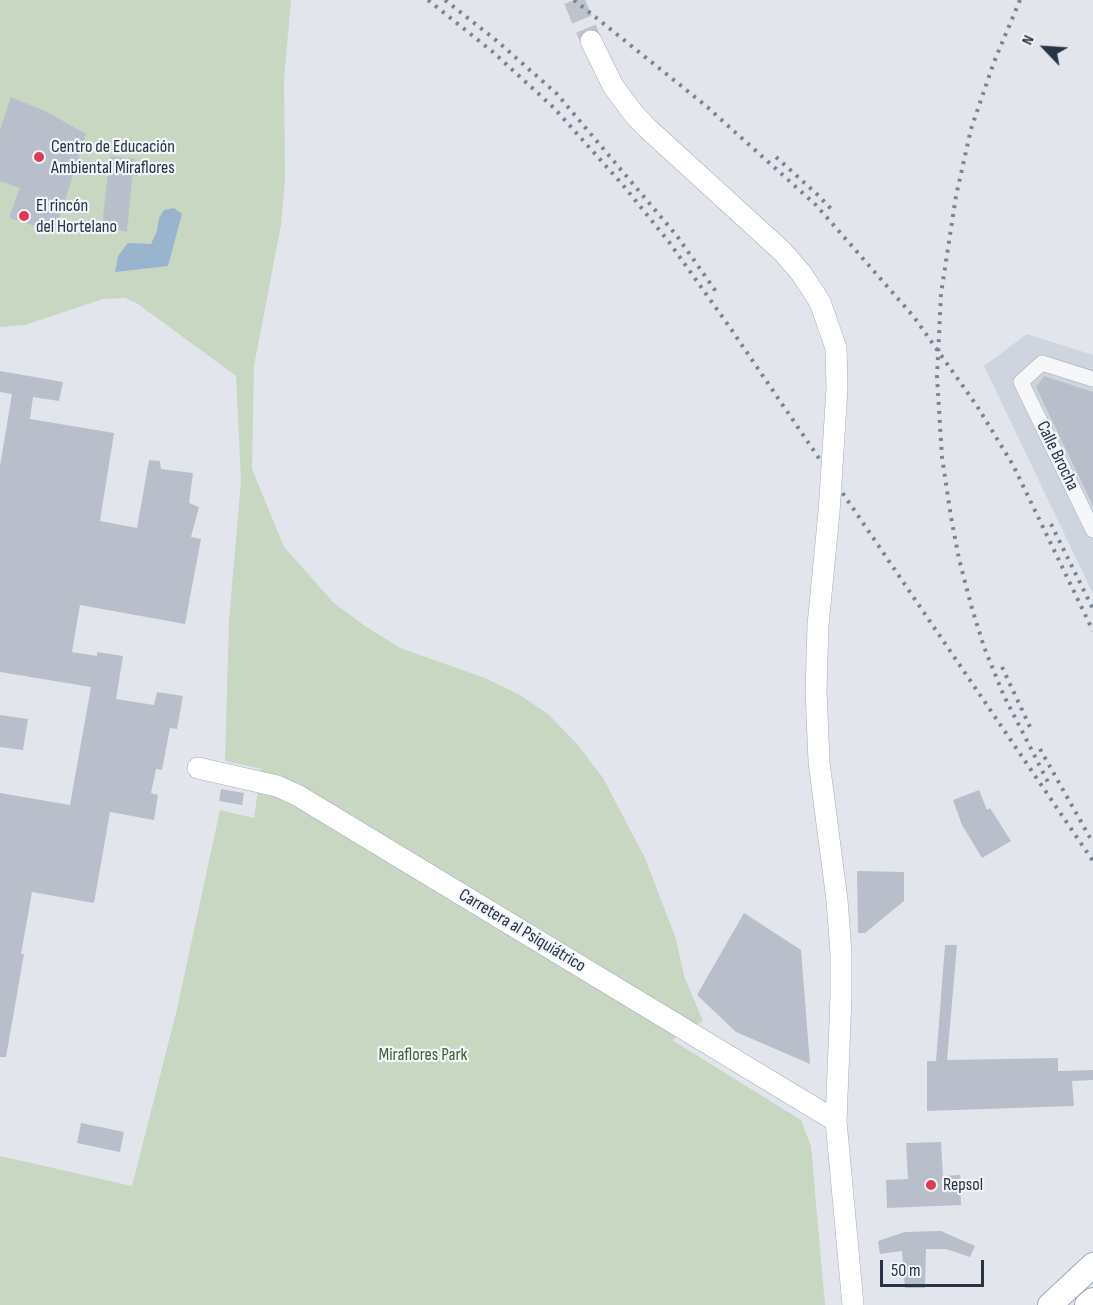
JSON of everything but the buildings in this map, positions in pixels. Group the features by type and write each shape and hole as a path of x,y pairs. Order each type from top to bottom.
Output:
{"main road":[{"path":"1050,1305 1093,1266"},
{"path":"1087,1305 1093,1300"}],"street":[{"path":"591,41 613,86 633,113 783,252 801,273 820,302 836,348 837,388 829,512 818,625 816,692 820,773 837,900 841,953 836,1121 853,1305"},
{"name":"Calle Brocha","path":"1093,379 1042,363 1021,382 1093,530"},
{"name":"Carretera al Psiquiátrico","path":"198,768 277,786 297,795 836,1121"}],"shaded area":[{"path":"1027,334 1093,355 1093,594 984,366"}],"green space":[{"name":"Miraflores Park","path":"0,0 291,0 284,80 285,179 281,225 254,366 252,469 284,547 334,603 400,648 485,678 520,695 548,714 577,744 603,778 645,858 676,939 684,976 703,1021 672,1040 801,1120 811,1146 825,1305 0,1305 0,1156 132,1186 177,1009 220,810 254,818 261,769 225,761 229,620 241,482 236,376 138,304 125,298 103,299 25,325 0,327"}],"water":[{"path":"174,208 182,214 168,266 115,272 118,256 128,243 151,244 157,231 159,218 164,210"}],"tunnel":[{"path":"574,0 591,41"}],"railway":[{"path":"428,0 493,52 554,108 622,184 669,242 731,329 1093,861"},
{"path":"445,0 497,41 557,94 677,236 717,293"},
{"path":"574,0 705,105 816,205 914,317 977,406 1013,465 1093,631"},
{"path":"1020,0 994,62 971,129 956,196 941,294 937,377 942,457 959,559 971,605 984,647 1004,696 1048,782"},
{"path":"776,157 832,210"},
{"path":"1051,524 1093,609"},
{"path":"1002,667 1030,727"},
{"path":"1040,749 1093,843"}],"place":[{"name":"Centro de Educación Ambiental Miraflores","path":"39,157"},
{"name":"El rincón del Hortelano","path":"24,216"},
{"name":"Repsol","path":"931,1185"}]}
